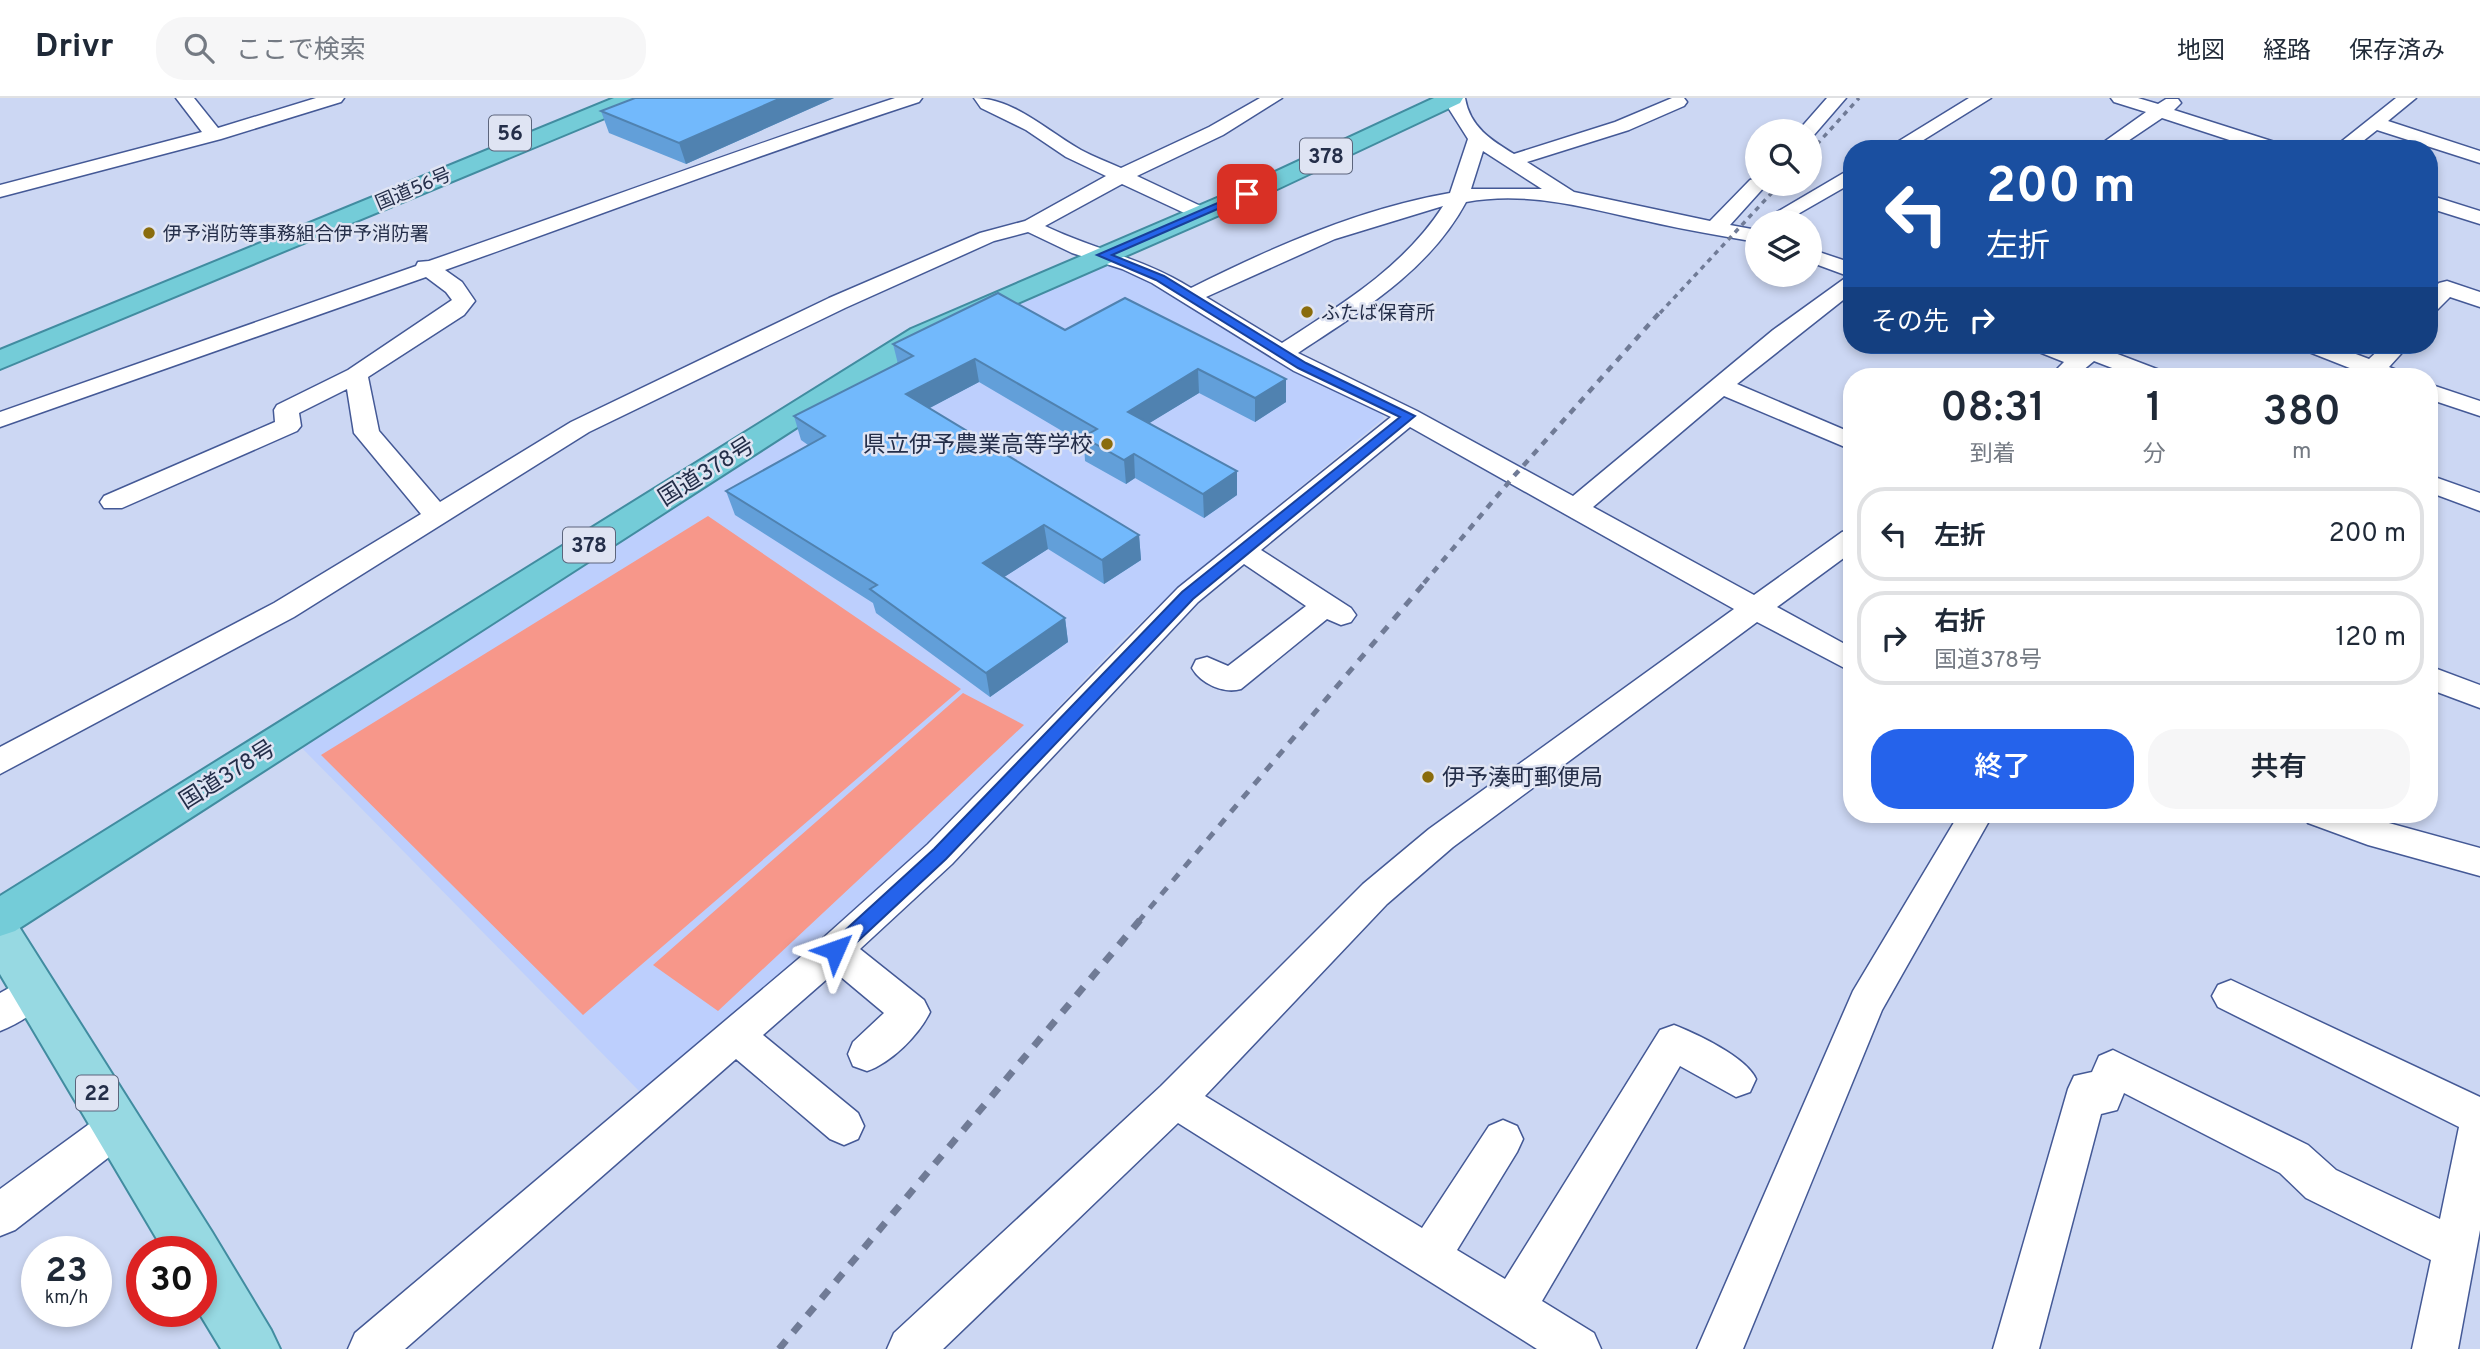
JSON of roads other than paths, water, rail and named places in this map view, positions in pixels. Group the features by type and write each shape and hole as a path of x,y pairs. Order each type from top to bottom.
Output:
{"highway":[{"name":"国道56号","path":"0,342 596,98"},
{"name":"国道56号","path":"0,359 633,98"},
{"name":"国道378号","path":"0,918 886,356 953,319 1247,194 1454,98"}],"main road":[{"name":"22","path":"0,935 17,1002 117,1127 184,1236"},
{"path":"217,1291 252,1349"}],"street":[{"path":"185,98 214,135"},
{"path":"0,191 214,135 335,98"},
{"path":"0,420 698,174 772,144 913,98"},
{"path":"983,98 986,104 1033,126 1073,153 1199,213"},
{"path":"0,762 284,610 580,427 674,384 837,303 987,237 1032,225 1121,176 1216,131 1273,98"},
{"path":"1454,98 1477,139 1567,196"},
{"path":"1818,119 1837,98"},
{"path":"1910,140 1982,98"},
{"path":"2120,98 2250,140"},
{"path":"2117,140 2180,98"},
{"path":"2352,140 2407,98"},
{"path":"1511,161 1622,126 1678,102"},
{"path":"2374,123 2427,140"},
{"path":"1281,354 1368,296 1409,262 1437,232 1457,198 1477,139"},
{"path":"2438,144 2480,157"},
{"path":"1790,210 1843,179"},
{"path":"1191,296 1263,259 1330,233 1473,195 1567,196 1654,217 1745,231"},
{"path":"1717,226 1746,196"},
{"path":"2438,204 2480,218"},
{"path":"1032,225 1038,231 1058,240 1160,278 1331,382 1408,416 1843,657"},
{"path":"1822,260 1843,268"},
{"path":"113,502 288,426 286,410 355,375 456,310 464,301 454,287 426,268"},
{"path":"2438,296 2447,288 2480,300"},
{"path":"1576,507 1781,335 1843,289"},
{"path":"2072,368 2089,354"},
{"path":"2096,354 2133,368"},
{"path":"2334,354 2370,368"},
{"path":"355,375 367,433 382,447 423,503 438,513"},
{"path":"1722,386 1843,439"},
{"path":"2438,394 2480,409"},
{"path":"371,1349 835,950 940,854 1188,595 1408,416"},
{"path":"2438,487 2480,503"},
{"path":"910,1349 1175,1099 1375,894 1441,838 1843,545"},
{"path":"1207,668 1230,681 1334,611 1242,550"},
{"path":"2438,681 2480,697"},
{"path":"1720,1349 1866,1003 1971,823"},
{"path":"2344,823 2480,862"},
{"path":"835,950 911,1012 867,1054"},
{"path":"2231,996 2480,1118"},
{"path":"736,1036 844,1126"},
{"path":"1513,1309 1674,1042 1736,1079"},
{"path":"2017,1349 2088,1089 2103,1097 2113,1068 2294,1159 2321,1184 2455,1249"},
{"path":"1175,1099 1578,1349"},
{"path":"2435,1349 2480,1123"},
{"path":"0,1215 117,1127"},
{"path":"1429,1257 1503,1139"}],"railway":[{"path":"1822,139 1859,98"},
{"path":"1660,313 1769,196"},
{"path":"1424,583 1514,476 1661,311"},
{"path":"1138,922 1426,581"},
{"path":"779,1349 1140,920"}],"place":[{"name":"伊予消防等事務組合伊予消防署","path":"149,233"},
{"name":"ふたば保育所","path":"1307,312"},
{"name":"県立伊予農業高等学校","path":"1107,444"},
{"name":"伊予湊町郵便局","path":"1428,777"}]}
